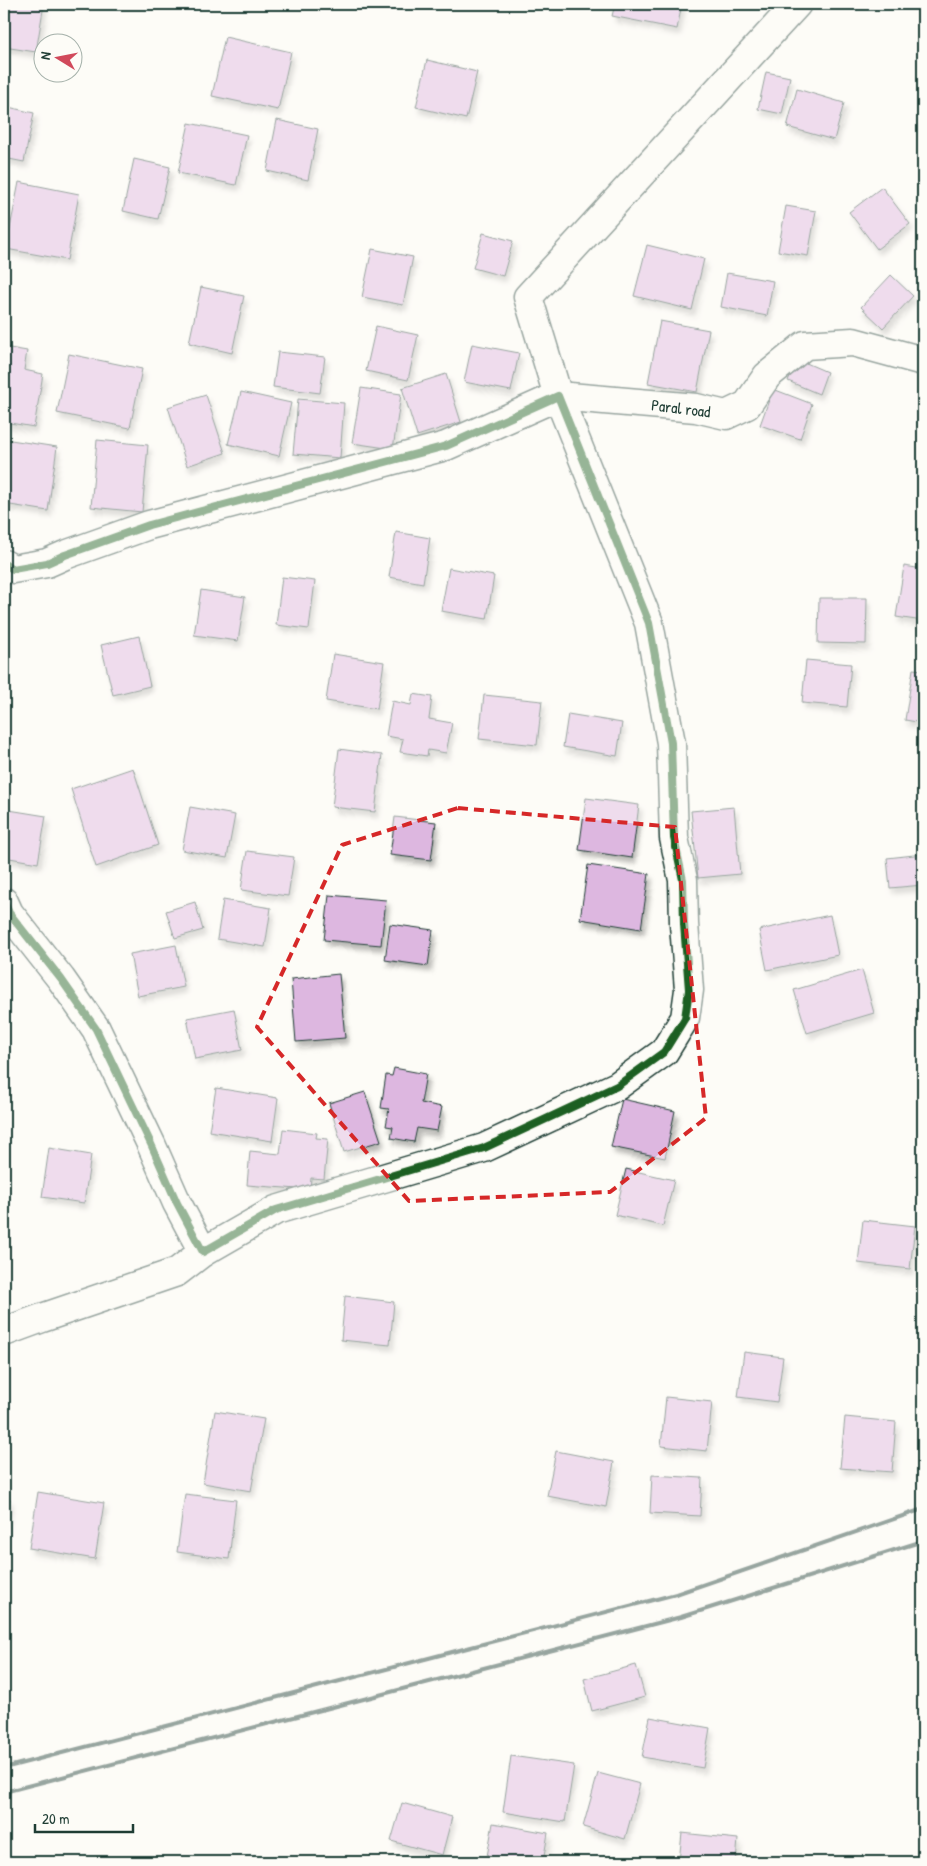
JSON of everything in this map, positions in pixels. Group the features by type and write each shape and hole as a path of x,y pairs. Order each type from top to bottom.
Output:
{"street":[{"path":"4,1332 177,1272 203,1252 276,1210 484,1148 617,1086 664,1052 685,1018 689,990 683,880 674,838 671,743 649,623 558,396 528,297 797,4"},
{"name":"Paral road","path":"558,396 696,408 726,415 747,405 767,376 805,345 853,342 923,361"},
{"path":"4,564 13,569 48,563 65,555 149,526 446,446 558,396"},
{"path":"4,902 9,913 61,979 96,1029 177,1203 203,1252"}],"highlighted area":[{"path":"458,808 675,827 706,1118 610,1192 409,1201 257,1027 342,845"}],"building":[{"path":"4,4 44,4 39,32 32,32 32,51 4,47"},
{"path":"615,4 682,4 677,29 612,16"},
{"path":"225,37 291,52 278,110 212,96"},
{"path":"427,60 477,72 466,119 416,107"},
{"path":"766,72 790,77 782,114 758,109"},
{"path":"797,89 844,103 834,140 787,127"},
{"path":"4,106 34,113 24,162 4,158"},
{"path":"277,120 318,129 308,180 267,171"},
{"path":"189,123 247,135 236,185 178,173"},
{"path":"134,159 170,167 158,219 123,211"},
{"path":"19,182 79,194 67,260 6,249"},
{"path":"882,187 910,224 877,249 849,212"},
{"path":"786,206 816,211 808,256 778,251"},
{"path":"483,233 513,241 503,276 473,268"},
{"path":"647,245 704,259 692,310 634,296"},
{"path":"372,249 413,257 403,305 362,297"},
{"path":"727,273 773,281 767,316 721,307"},
{"path":"891,275 913,296 883,328 861,307"},
{"path":"201,287 244,296 232,353 189,343"},
{"path":"660,321 709,330 697,392 648,383"},
{"path":"376,326 418,335 408,380 366,371"},
{"path":"472,344 519,353 511,391 464,382"},
{"path":"4,347 27,351 24,370 43,374 34,427 4,422"},
{"path":"278,352 325,357 320,393 273,387"},
{"path":"69,354 142,369 130,428 57,413"},
{"path":"797,359 827,372 819,394 788,381"},
{"path":"446,374 461,422 417,436 402,388"},
{"path":"361,388 401,394 393,449 352,443"},
{"path":"773,389 812,404 800,439 760,425"},
{"path":"241,392 291,403 279,456 228,444"},
{"path":"206,395 225,453 187,466 168,407"},
{"path":"298,399 344,403 340,458 293,454"},
{"path":"4,439 57,447 48,511 4,504"},
{"path":"97,440 148,445 142,512 91,507"},
{"path":"396,532 430,538 423,583 389,577"},
{"path":"904,566 923,569 923,621 896,617"},
{"path":"449,568 494,576 487,619 441,611"},
{"path":"282,577 315,581 309,629 276,625"},
{"path":"201,590 245,597 238,641 194,635"},
{"path":"819,598 867,598 866,644 818,643"},
{"path":"139,636 150,686 113,695 101,645"},
{"path":"333,654 384,662 377,709 326,701"},
{"path":"806,660 851,664 847,707 802,703"},
{"path":"913,669 923,670 923,723 905,720"},
{"path":"413,694 432,697 429,719 452,723 446,753 428,750 427,756 400,752 403,739 386,736 392,701 411,705"},
{"path":"484,695 542,701 537,745 479,739"},
{"path":"568,714 622,723 617,756 563,747"},
{"path":"339,749 382,755 375,812 332,807"},
{"path":"133,768 158,845 96,867 71,789"},
{"path":"586,798 639,805 632,858 579,850"},
{"path":"190,807 235,815 227,858 182,850"},
{"path":"734,807 740,874 698,878 691,811"},
{"path":"9,810 46,816 38,863 4,857 4,838"},
{"path":"395,817 436,822 431,860 390,855"},
{"path":"247,851 294,857 288,896 241,890"},
{"path":"923,854 923,885 890,888 887,858"},
{"path":"588,865 649,874 641,929 580,919"},
{"path":"329,895 386,900 381,945 324,940"},
{"path":"223,900 271,908 265,947 217,939"},
{"path":"195,902 203,930 175,938 166,911"},
{"path":"830,915 838,955 767,970 759,930"},
{"path":"390,924 433,930 428,966 385,960"},
{"path":"176,945 184,987 138,996 130,954"},
{"path":"862,970 874,1013 807,1033 794,990"},
{"path":"339,974 345,1038 296,1042 291,979"},
{"path":"234,1009 242,1050 195,1059 187,1018"},
{"path":"394,1068 426,1074 421,1103 442,1107 437,1131 417,1128 414,1142 391,1138 393,1127 386,1126 389,1109 381,1108 386,1075 392,1076"},
{"path":"216,1088 278,1098 272,1141 209,1131"},
{"path":"365,1092 381,1141 344,1152 329,1103"},
{"path":"622,1099 675,1111 665,1158 611,1147"},
{"path":"283,1129 317,1133 316,1138 328,1139 324,1179 311,1178 310,1190 247,1185 250,1151 280,1154"},
{"path":"49,1148 91,1155 84,1203 42,1197"},
{"path":"626,1169 674,1180 663,1226 615,1215"},
{"path":"863,1220 915,1226 910,1269 858,1263"},
{"path":"345,1296 394,1302 390,1345 341,1340"},
{"path":"744,1352 783,1357 777,1402 738,1397"},
{"path":"666,1397 712,1402 707,1451 661,1446"},
{"path":"215,1411 264,1419 251,1491 203,1483"},
{"path":"845,1417 896,1422 892,1472 840,1468"},
{"path":"556,1451 614,1462 606,1507 547,1496"},
{"path":"652,1475 702,1478 700,1516 650,1513"},
{"path":"38,1492 104,1503 95,1559 29,1548"},
{"path":"185,1494 236,1500 229,1559 177,1552"},
{"path":"4,1498 10,1499 4,1528"},
{"path":"636,1665 645,1697 592,1711 584,1679"},
{"path":"650,1717 710,1728 703,1768 642,1757"},
{"path":"511,1756 574,1765 565,1822 503,1812"},
{"path":"598,1773 640,1784 625,1839 583,1827"},
{"path":"402,1803 452,1817 442,1855 391,1841"},
{"path":"493,1823 548,1833 543,1862 486,1862"},
{"path":"682,1833 738,1839 736,1862 679,1862"}],"railway":[{"path":"4,1768 676,1594 923,1509"},
{"path":"4,1792 681,1617 923,1541"}],"cycle path":[{"path":"4,564 13,569 47,563 149,525 446,446 558,396 649,623 671,743 674,838 683,880 689,990 685,1018 664,1052 617,1086 484,1148 276,1210 203,1252 177,1203 96,1029 61,979 9,913 4,902"}]}
